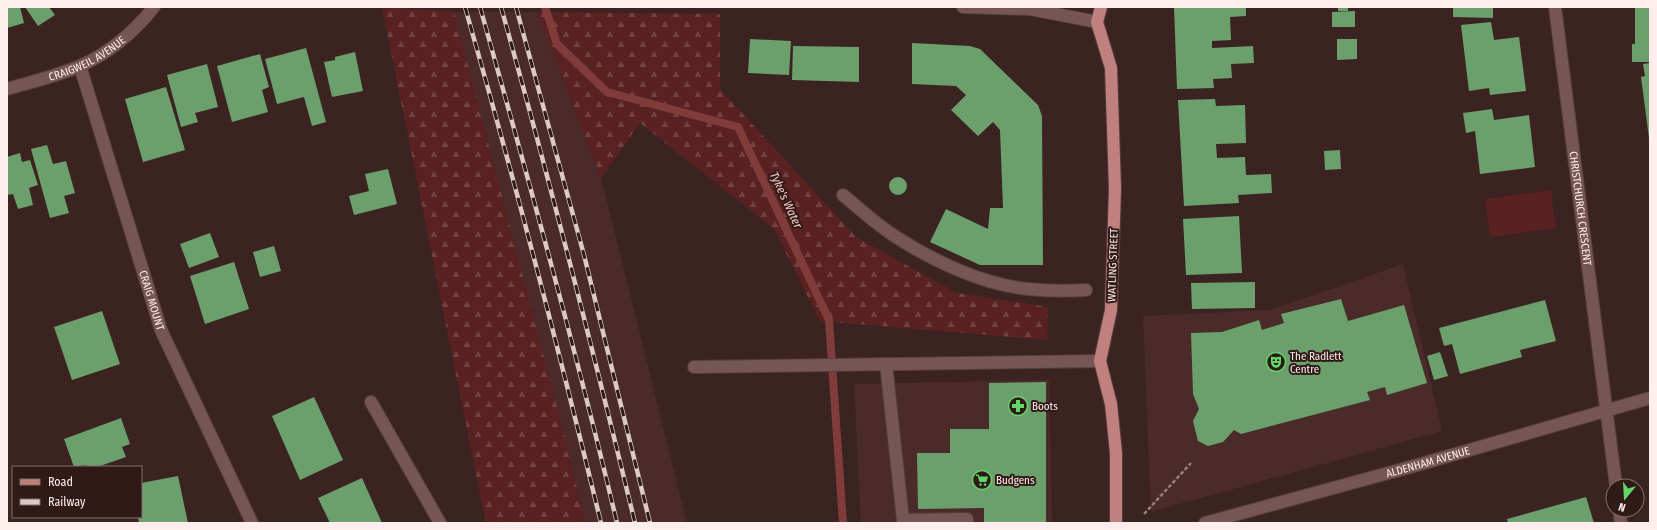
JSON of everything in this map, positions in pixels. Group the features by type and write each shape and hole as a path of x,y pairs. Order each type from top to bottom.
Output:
{"main road":[{"path":"1097,22 1101,7"},
{"name":"WATLING STREET","path":"1097,22 1111,68 1115,189 1111,310 1100,361 1111,404 1117,465 1116,523"}],"street":[{"name":"CRAIGWEIL AVENUE","path":"7,89 80,66 111,49 141,23 154,7"},
{"path":"963,7 1030,9 1097,22"},
{"name":"CHRISTCHURCH CRESCENT","path":"1555,7 1615,478"},
{"name":"CRAIG MOUNT","path":"80,66 161,330 252,523"},
{"path":"842,195 894,236 920,252 959,270 993,282 1027,289 1086,290"},
{"path":"694,367 1100,361"},
{"path":"886,364 903,520 967,519 967,523"},
{"name":"ALDENHAM AVENUE","path":"1205,523 1414,466 1650,398"},
{"path":"371,402 440,523"}],"path":[{"path":"1144,514 1191,463"}],"shaded area":[{"path":"382,7 454,12 537,12 601,178 687,523 486,523"},
{"path":"1403,264 1442,431 1151,512 1143,316 1270,310"},
{"path":"1049,380 1052,523 861,523 854,384"}],"green space":[{"path":"382,7 454,12 569,453 585,523 486,523"},
{"path":"537,12 720,14 720,89 856,237 957,293 1048,307 1047,340 820,321 774,229 640,123 601,178"},
{"path":"1551,190 1556,228 1490,237 1485,199"}],"building":[{"path":"7,7 20,7 24,23 7,28"},
{"path":"25,7 49,7 55,15 38,26"},
{"path":"1174,7 1246,7 1246,16 1230,17 1231,40 1212,41 1212,48 1253,46 1254,63 1231,64 1232,78 1213,79 1214,88 1177,89"},
{"path":"1338,7 1348,7 1348,11 1338,11"},
{"path":"1453,7 1493,7 1493,18 1453,17"},
{"path":"1635,7 1650,7 1650,62 1632,62 1632,44 1635,44"},
{"path":"1355,11 1355,27 1332,27 1332,12"},
{"path":"1491,22 1494,40 1519,37 1526,91 1490,95 1489,88 1469,91 1461,25"},
{"path":"750,39 791,41 789,75 748,73"},
{"path":"1337,39 1357,39 1357,59 1337,60"},
{"path":"912,43 970,46 980,49 1038,105 1042,116 1043,265 980,265 930,242 946,209 988,229 990,208 1003,208 1000,130 993,122 978,136 951,110 966,95 956,86 912,84"},
{"path":"793,46 859,47 859,82 792,80"},
{"path":"306,48 326,122 312,126 304,97 277,104 265,59"},
{"path":"355,52 363,91 332,97 324,62 335,60 335,57"},
{"path":"260,54 269,87 262,90 268,112 232,122 217,66"},
{"path":"1650,63 1649,138 1641,77 1645,76 1643,64"},
{"path":"207,64 218,107 195,113 198,122 181,127 167,75"},
{"path":"166,87 185,150 143,162 125,99"},
{"path":"1215,99 1216,106 1245,105 1246,143 1216,144 1217,158 1245,157 1246,175 1271,174 1272,193 1238,195 1239,203 1184,206 1178,100"},
{"path":"1492,109 1494,120 1529,115 1535,167 1480,174 1475,131 1466,133 1463,113"},
{"path":"47,145 53,164 66,161 75,193 64,196 69,213 50,218 31,149"},
{"path":"1340,150 1341,169 1325,170 1324,151"},
{"path":"20,153 22,162 30,160 38,185 29,188 33,205 18,209 13,194 7,195 7,157"},
{"path":"388,169 397,204 354,215 349,196 369,191 365,174"},
{"path":"894,177 902,177 907,182 905,193 902,195 894,195 889,190 889,182"},
{"path":"1239,216 1242,273 1186,275 1183,219"},
{"path":"210,233 219,257 189,268 180,244"},
{"path":"274,246 281,271 260,277 253,252"},
{"path":"234,262 249,309 205,324 190,276"},
{"path":"1255,282 1255,308 1192,309 1191,283"},
{"name":"The Radlett Centre","path":"1341,299 1348,321 1404,305 1427,383 1387,395 1385,387 1367,392 1370,400 1241,434 1234,430 1223,442 1208,446 1198,441 1193,421 1199,409 1193,394 1191,333 1222,332 1259,320 1262,330 1284,323 1281,314"},
{"path":"1545,300 1556,341 1520,350 1522,357 1460,374 1452,344 1444,346 1439,328"},
{"path":"102,311 120,364 72,380 54,327"},
{"path":"1440,352 1448,376 1434,380 1427,356"},
{"name":"Budgens","path":"1046,382 1046,523 984,523 984,508 918,509 917,453 950,453 950,429 989,429 989,383"},
{"path":"314,397 343,460 300,480 272,416"},
{"path":"121,418 130,444 122,447 126,457 100,466 74,466 64,439"},
{"path":"178,476 188,523 139,523 138,518 142,518 142,483"},
{"path":"362,478 382,523 330,523 318,498"},
{"path":"1586,497 1594,523 1508,523 1507,519"}],"waterway":[{"name":"Tyke's Water","path":"545,7 557,44 607,92 738,127 829,320 843,523"}],"railway":[{"path":"465,7 536,264 601,523"},
{"path":"480,7 534,200 617,523"},
{"path":"501,7 570,264 635,523"},
{"path":"516,7 584,255 650,523"}],"place":[{"name":"The Radlett Centre","path":"1276,362"},
{"name":"Boots","path":"1018,406"},
{"name":"Budgens","path":"982,480"}]}
